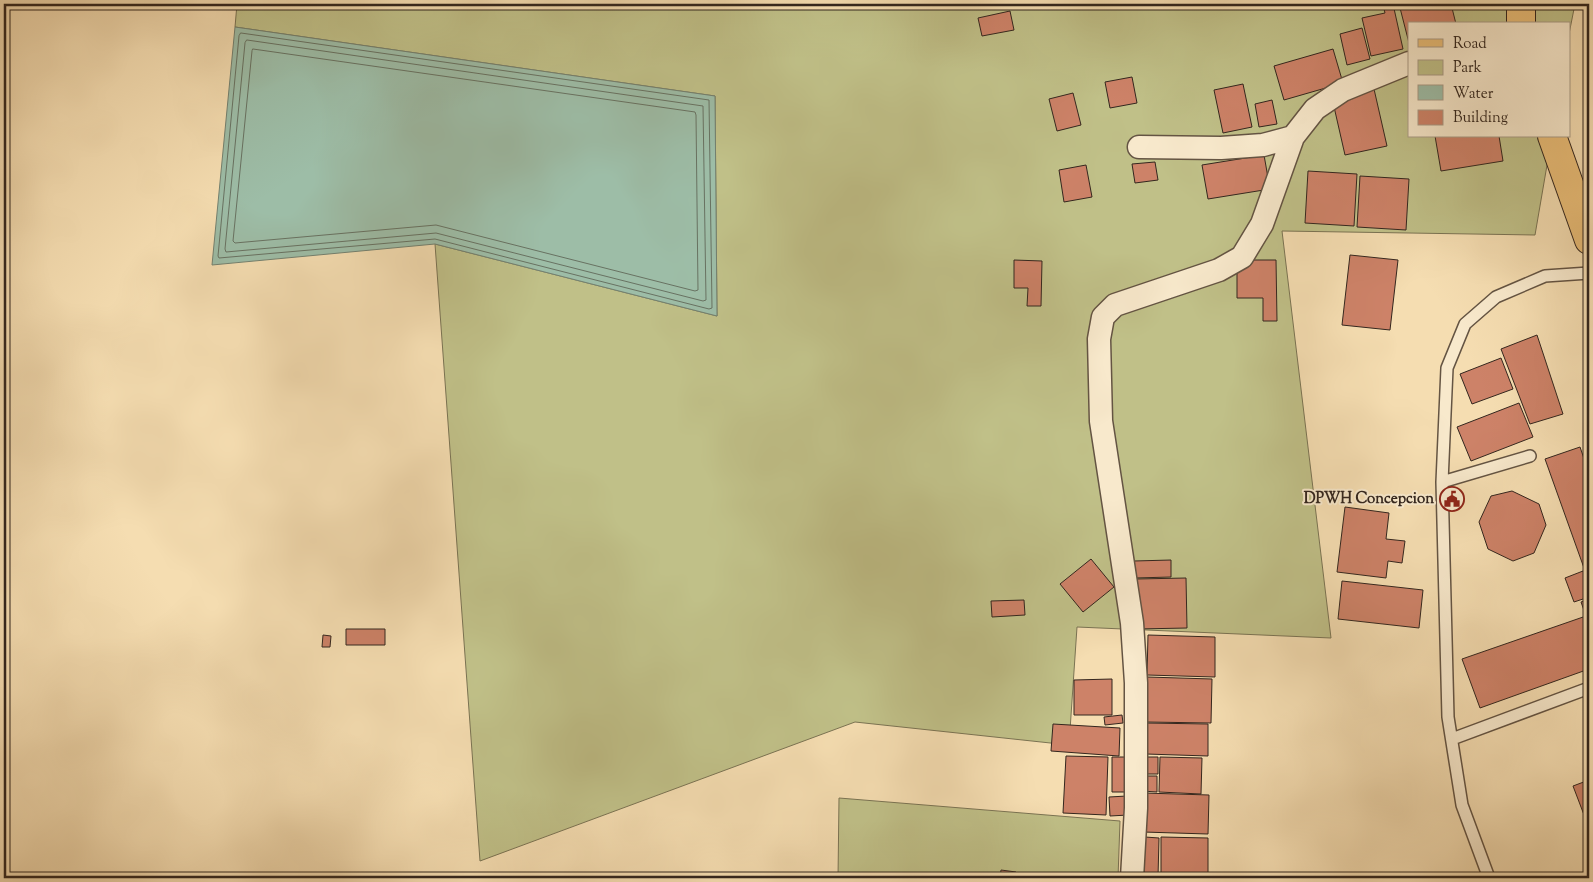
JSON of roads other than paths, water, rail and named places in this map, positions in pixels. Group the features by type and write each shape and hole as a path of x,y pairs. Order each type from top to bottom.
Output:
{"main road":[{"path":"1520,4 1521,22"},
{"path":"1553,138 1589,240"}],"street":[{"path":"1132,878 1136,808 1136,682 1132,623 1101,421 1099,339 1103,317 1115,305 1220,270 1242,257 1262,224 1293,136 1314,109 1343,90 1408,63"},
{"path":"1139,148 1221,148 1263,145 1293,136"}],"lane":[{"path":"1489,878 1462,805 1448,717 1442,482 1447,368 1465,324 1496,297 1545,276 1589,273"},
{"path":"1442,482 1530,456"},
{"path":"1452,739 1589,688"}],"water":[{"path":"235,27 715,96 717,316 435,244 212,265"}],"place":[{"name":"DPWH Concepcion","path":"1452,499"}]}
